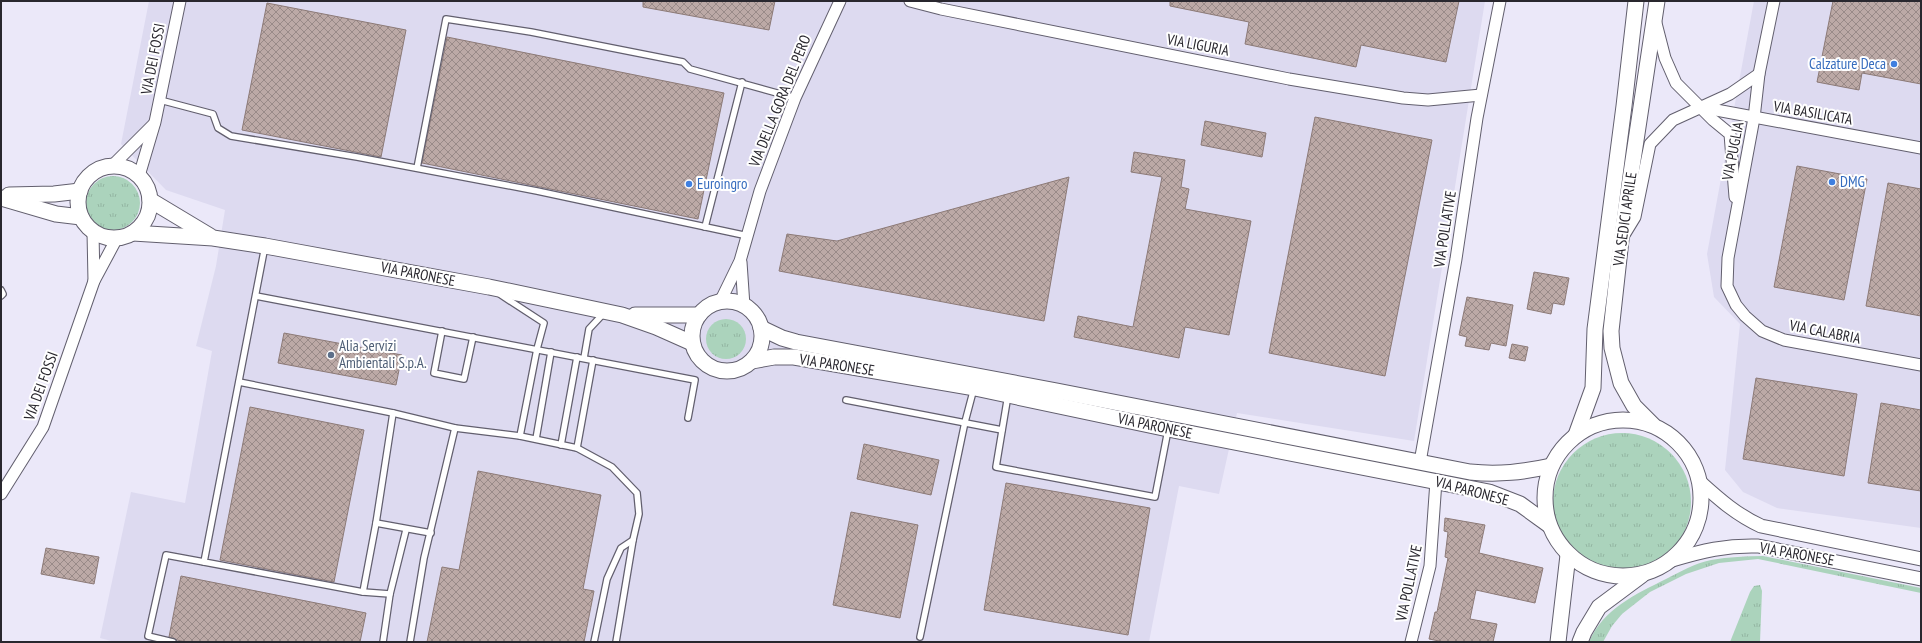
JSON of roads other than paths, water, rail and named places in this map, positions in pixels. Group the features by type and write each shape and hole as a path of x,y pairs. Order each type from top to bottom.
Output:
{"main road":[{"name":"VIA SEDICI APRILE","path":"1576,435 1593,388 1595,329 1636,1"},
{"name":"VIA SEDICI APRILE","path":"1653,426 1634,406 1622,383 1612,348 1611,331 1621,240 1657,1"},
{"path":"112,166 122,167 139,176 146,187 150,200 146,218 133,233 117,238 101,236 93,232 81,217 78,200 84,181 92,173 101,168 112,166"},
{"path":"1,197 80,191"},
{"path":"1,197 56,214 81,217"},
{"name":"VIA PARONESE","path":"150,200 213,238"},
{"name":"VIA PARONESE","path":"133,233 213,238 265,246 488,287 622,315 656,327 692,343 702,362 716,370 733,371 752,361 778,357 794,357 975,388 1168,429 1436,481 1504,497 1520,504 1549,525"},
{"path":"692,343 692,333 699,315 712,304 732,302 744,306 754,315 761,328 760,345 752,361"},
{"name":"VIA PARONESE","path":"622,315 699,315"},
{"name":"VIA PARONESE","path":"761,328 782,338 796,342 1487,474 1520,473 1551,466"},
{"name":"VIA SEDICI APRILE","path":"1623,420 1638,421 1653,426 1674,438 1684,448 1691,459 1700,482 1701,508 1694,532 1687,544 1672,560 1660,568 1643,574 1624,577 1604,575 1589,569 1568,555 1554,537 1546,512 1545,488 1551,466 1559,452 1576,435 1591,427 1606,422 1623,420"},
{"path":"1558,642 1568,555"},
{"name":"VIA SEDICI APRILE","path":"1580,642 1584,632 1599,607 1643,574"}],"street":[{"name":"VIA DEI FOSSI","path":"139,176 155,122 180,1"},
{"name":"VIA DELLA GORA DEL PERO","path":"720,302 740,261 760,190 795,98 840,1"},
{"name":"VIA LIGURIA","path":"910,1 941,9 1289,79 1373,93 1428,100 1482,95"},
{"name":"VIA POLLATIVE","path":"1420,462 1456,259 1482,95 1500,1"},
{"name":"VIA PUGLIA","path":"1736,305 1727,286 1728,258 1754,118 1759,74 1774,1"},
{"path":"1654,19 1665,58 1676,84 1730,134 1737,211"},
{"path":"1621,240 1635,217 1650,144 1673,120 1730,94 1759,74"},
{"name":"VIA BASILICATA","path":"1700,107 1921,148"},
{"path":"112,166 155,122"},
{"name":"VIA DEI FOSSI","path":"93,232 94,282"},
{"name":"VIA DEI FOSSI","path":"1,494 44,427 94,282 117,238"},
{"name":"VIA DELLA GORA DEL PERO","path":"740,261 744,306"},
{"name":"VIA CALABRIA","path":"1736,305 1745,316 1762,331 1784,340 1921,365"},
{"name":"VIA POLLATIVE","path":"1411,642 1430,566 1436,481"},
{"name":"VIA PARONESE","path":"1700,482 1731,510 1745,519 1761,526 1921,559"},
{"name":"VIA PARONESE","path":"1672,560 1715,548 1737,545 1758,546 1921,579"}],"lane":[{"path":"417,168 446,19 538,34 683,62 690,69 742,82 795,98"},
{"path":"705,227 742,82"},
{"path":"160,100 213,114 218,128 231,136 417,168 537,191 748,236"},
{"path":"204,562 265,246"},
{"path":"488,287 544,323 537,349 520,436"},
{"path":"1,290 3,294 1,296"},
{"path":"256,296 695,380 688,418"},
{"path":"584,358 589,329 605,312"},
{"path":"442,331 434,373 464,379 473,337"},
{"path":"536,439 551,352"},
{"path":"561,445 577,357"},
{"path":"577,448 593,360"},
{"path":"239,382 393,413 455,428 520,436 577,448 612,467 637,493 639,514 633,540 616,642"},
{"path":"920,637 965,422 975,388"},
{"path":"1008,395 996,467 1155,497 1168,429"},
{"path":"846,400 1002,430"},
{"path":"363,592 376,523 393,413"},
{"path":"410,642 424,558 455,428"},
{"path":"376,523 406,530 431,533"},
{"path":"383,642 390,594 406,530"},
{"path":"594,642 607,579 621,548 633,540"},
{"path":"173,642 148,636 166,556 363,592 390,594"}],"place":[{"name":"Calzature Deca","path":"1894,64"},
{"name":"DMG","path":"1832,182"},
{"name":"Euroingro","path":"689,184"},
{"name":"Alia Servizi Ambientali S.p.A.","path":"331,355"}]}
